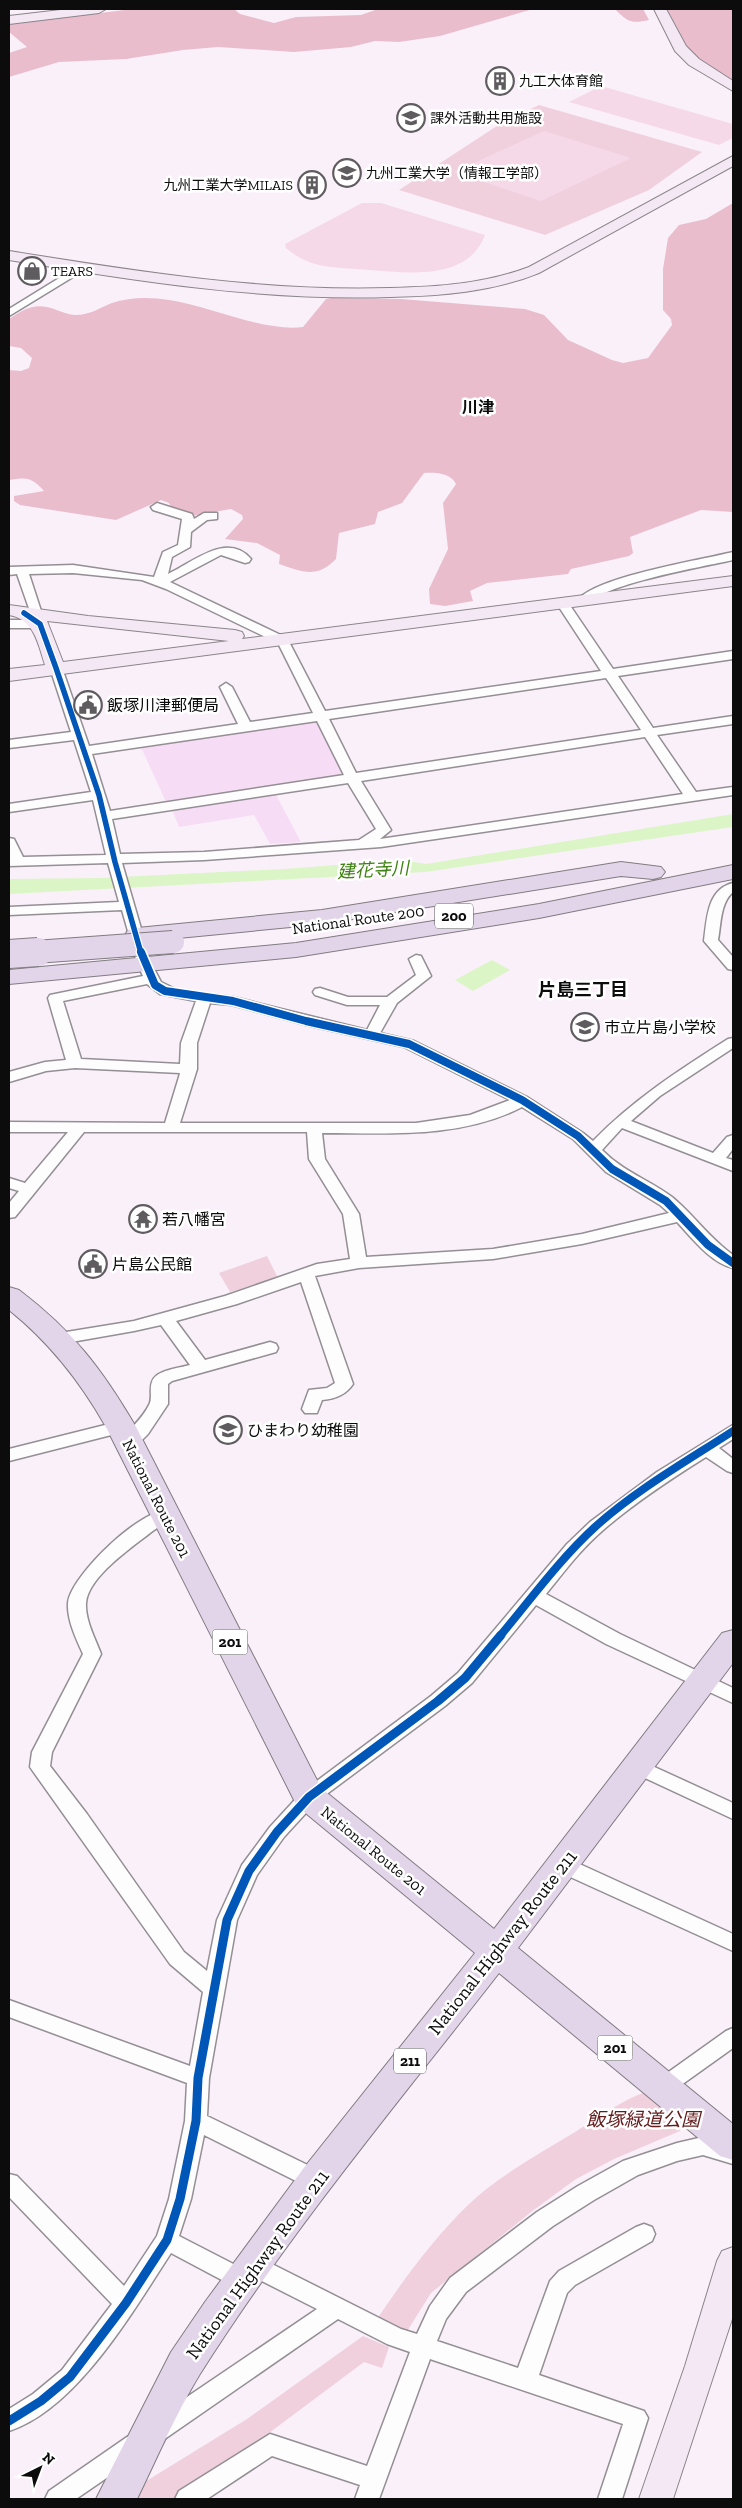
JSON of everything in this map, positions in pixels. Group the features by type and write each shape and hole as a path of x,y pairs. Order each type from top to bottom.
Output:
{"highway":[{"name":"National Route 200","path":"9,966 173,946 405,914 733,858"},
{"path":"9,946 322,917 621,869 654,872"},
{"name":"National Route 200","path":"9,954 284,941 393,926 733,871"},
{"path":"9,977 148,971 296,950 641,892 733,871"},
{"name":"National Route 201","path":"9,1296 60,1338 94,1380 125,1435 309,1797 733,2145"},
{"name":"National Highway Route 211","path":"116,2499 186,2364 248,2273 316,2180 497,1950 637,1766 718,1689 733,1641"}],"street":[{"path":"9,20 99,9"},
{"path":"660,9 680,48 694,62 733,87"},
{"path":"9,256 213,285 302,292 399,293 480,287 534,270 733,160"},
{"path":"9,313 82,267"},
{"path":"157,508 188,517 184,547 167,555 159,582"},
{"path":"185,531 191,524 204,517 213,516"},
{"path":"159,582 184,571 219,551 231,552 245,559"},
{"path":"583,601 589,595 612,585 733,556"},
{"path":"9,571 73,569 120,573 159,582 283,641 352,778 384,830 362,845"},
{"path":"22,571 27,615 56,668 99,795 126,904 148,971 164,991 233,1002 306,1021 372,1034 409,1044 522,1100 578,1136 612,1169 666,1201 708,1246 732,1259"},
{"path":"9,674 283,641 733,581"},
{"path":"563,604 692,797"},
{"path":"9,624 27,615 283,641"},
{"path":"84,751 733,655"},
{"path":"226,687 246,727"},
{"path":"104,816 733,720"},
{"path":"9,744 78,735"},
{"path":"9,842 14,862 204,856 362,845 733,791"},
{"path":"9,808 99,795"},
{"path":"733,887 727,888 722,894 711,941 733,966"},
{"path":"9,911 126,904"},
{"path":"372,1034 396,993 424,976 416,959"},
{"path":"75,1063 56,998 148,971"},
{"path":"320,992 347,1001 390,1001"},
{"path":"171,1128 189,1069 189,1043 204,998"},
{"path":"593,1150 620,1122 655,1093 733,1042"},
{"path":"9,1077 45,1067 75,1063 189,1069"},
{"path":"9,1128 416,1128 451,1125 505,1110 522,1100"},
{"path":"620,1122 733,1166"},
{"path":"9,1212 80,1127"},
{"path":"314,1128 317,1159 351,1214 360,1263"},
{"path":"716,1159 733,1140"},
{"path":"9,1183 28,1189"},
{"path":"60,1338 134,1326 165,1318 231,1300 306,1273 360,1263 493,1254 582,1239 679,1216"},
{"path":"306,1273 344,1384 338,1390 324,1395 315,1394 311,1409"},
{"path":"165,1318 200,1366"},
{"path":"9,1455 125,1435 142,1430 159,1404 160,1382 166,1377 270,1348"},
{"path":"9,2421 41,2401 70,2377 126,2302 167,2240 180,2199 196,2122 198,2078 227,1920 249,1871 294,1811 309,1797 438,1701 465,1678 596,1526 663,1476 733,1431"},
{"path":"707,1449 733,1468"},
{"path":"165,1516 155,1520 89,1574 77,1600 80,1624 92,1654 42,1752 40,1767 80,1819 177,1958 213,1988"},
{"path":"534,1596 614,1639 718,1689"},
{"path":"637,1766 733,1812"},
{"path":"562,1864 733,1943"},
{"path":"9,2008 198,2078"},
{"path":"663,2088 733,2037"},
{"path":"196,2122 316,2180"},
{"path":"187,2499 270,2445 370,2489 422,2347 438,2313 458,2285 545,2219 631,2168 676,2152 703,2146 733,2155"},
{"path":"9,2183 126,2302"},
{"path":"525,2381 558,2288 567,2278 644,2234"},
{"path":"167,2240 336,2308 395,2337 636,2418 610,2499"},
{"path":"656,2499 702,2366 733,2261"},
{"path":"57,2499 336,2308"}],"shaded area":[{"path":"133,9 234,9 240,14 274,23 296,17 361,15 378,9 533,9 440,36 399,42 375,41 351,47 294,52 218,47 183,50 126,59 59,62 9,77 9,53 27,47 9,32 9,24"},
{"path":"615,9 643,9 649,20 630,21"},
{"path":"667,9 733,9 733,80 709,66 689,50"},
{"path":"601,86 733,124 733,138 719,145 569,102"},
{"path":"544,131 631,158 541,201 454,172"},
{"path":"362,203 381,203 485,235 477,250 465,260 451,267 435,271 401,272 335,268 305,260 286,248 285,244"},
{"path":"733,203 733,512 701,510 630,537 633,553 629,556 571,569 568,574 487,583 470,591 473,601 445,606 430,604 429,589 448,549 443,503 456,484 447,475 424,473 402,503 378,512 375,524 339,533 336,559 322,569 309,572 279,564 280,555 257,543 225,539 243,519 242,515 231,509 192,516 172,509 169,503 161,500 116,520 20,505 14,501 14,496 44,491 36,483 28,479 9,480 9,370 21,371 29,368 32,358 21,348 9,346 9,319 27,309 42,306 69,314 81,315 119,301 155,298 185,303 254,322 287,328 303,327 326,299 331,298 401,299 525,309 544,315 568,340 623,363 648,358 672,325 671,319 663,310 663,269 668,238 679,225 706,219"},
{"path":"309,720 318,722 345,775 342,777 166,802 140,745"},
{"path":"275,793 301,842 270,844 254,815 179,827 171,807"}],"green space":[{"path":"539,105 702,152 649,190 545,235 399,190 503,122"},
{"path":"267,1256 278,1278 230,1292 219,1273"},
{"name":"飯塚緑道公園","path":"648,2091 684,2122 680,2131 614,2159 576,2179 531,2212 431,2293 406,2333 377,2319 431,2245 480,2194 519,2166 611,2109"},
{"path":"363,2336 389,2347 382,2368 364,2362 265,2436 172,2499 136,2499 143,2483 247,2419"}],"water":[{"name":"建花寺川","path":"733,814 733,827 425,872 9,894 9,879 100,878 284,869 402,860 426,864"},
{"path":"492,960 510,970 473,991 455,980"}],"cycle path":[{"path":"24,613 40,624 56,668 99,795 115,862 144,963 155,985 165,991 176,994 233,1001 306,1021 409,1044 522,1100 578,1136 612,1169 666,1201 708,1245 733,1263"},
{"path":"9,2421 41,2401 70,2377 126,2303 167,2240 180,2199 196,2121 198,2078 227,1920 249,1871 277,1832 309,1797 438,1701 465,1678 573,1549 596,1526 663,1476 733,1431"}],"place":[{"name":"九工大体育館","path":"500,81"},
{"name":"課外活動共用施設","path":"411,118"},
{"name":"九州工業大学（情報工学部）","path":"347,173"},
{"name":"九州工業大学MILAIS","path":"312,185"},
{"name":"TEARS","path":"32,271"},
{"name":"飯塚川津郵便局","path":"88,705"},
{"name":"市立片島小学校","path":"585,1027"},
{"name":"若八幡宮","path":"143,1219"},
{"name":"片島公民館","path":"93,1264"},
{"name":"ひまわり幼稚園","path":"228,1430"}],"district":[{"name":"川津","path":"478,407"},
{"name":"片島三丁目","path":"583,990"}]}
